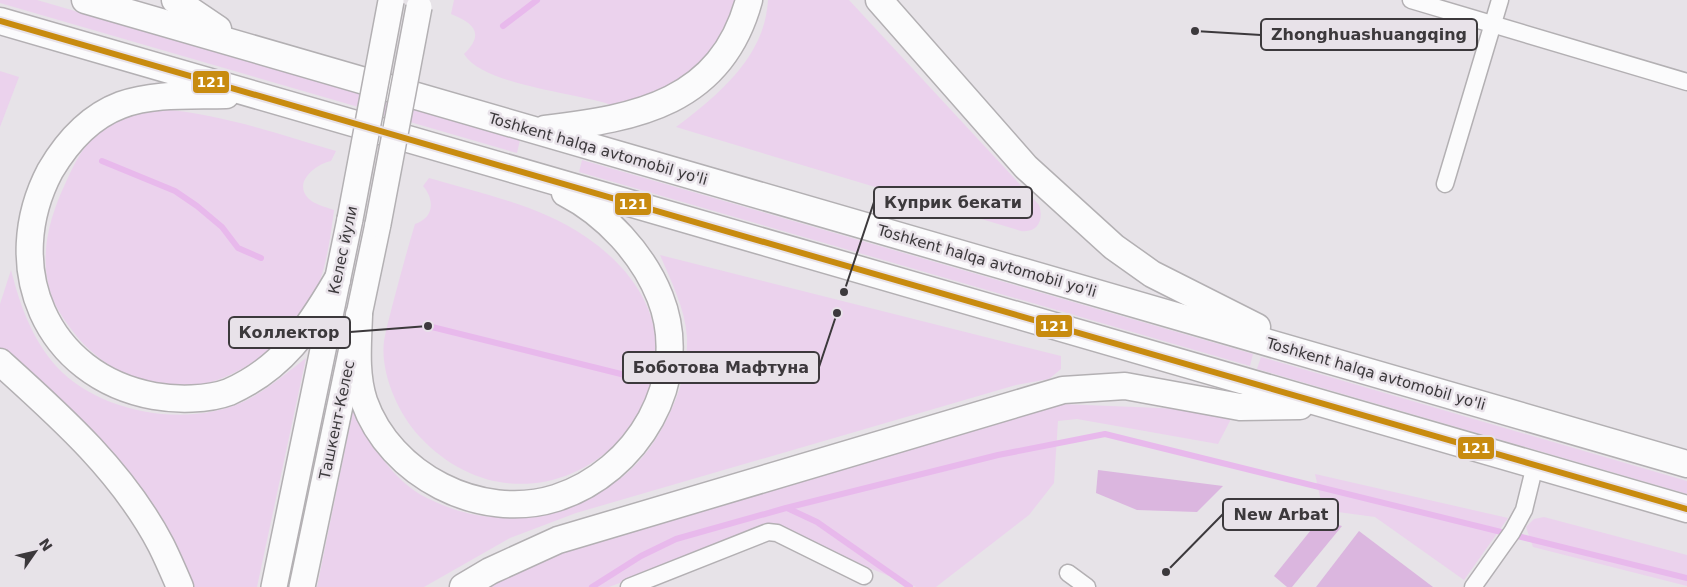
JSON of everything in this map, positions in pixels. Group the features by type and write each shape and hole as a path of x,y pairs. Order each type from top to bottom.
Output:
{"highway":[{"name":"Toshkent halqa avtomobil yo'li","path":"84,0 1687,464"},
{"path":"175,0 198,17 254,49"},
{"path":"534,130 592,123 642,113 680,96 714,68 743,21 749,0"},
{"path":"879,0 1026,168 1114,247 1152,274 1318,357"},
{"path":"0,21 1687,509"},
{"path":"249,94 146,98 107,112 82,128 63,151 47,176 30,218 27,270 40,316 70,355 102,379 140,394 164,398 206,396 227,392 248,382 270,368 290,350 309,327 337,280"},
{"path":"358,315 360,384 372,418 403,460 436,484 481,500 506,503 531,502 554,498 577,489 615,464 644,431 655,413 664,388 670,363 670,334 664,307 655,284 642,263 610,226 571,196 526,173"},
{"path":"0,362 80,436 125,489 161,545 180,587"},
{"path":"463,587 490,571 558,540 1064,390 1125,386 1240,407 1329,406"}],"main road":[{"name":"Келес йули","path":"274,587 350,219 391,1"},
{"name":"Келес йули","path":"378,224 420,4"},
{"name":"Ташкент-Келес","path":"302,587 378,224"}],"street":[{"path":"1411,0 1687,82"},
{"path":"1445,184 1500,0"},
{"path":"1473,587 1512,532 1524,510 1536,465"},
{"path":"630,587 768,532 777,533 864,576"},
{"path":"1068,573 1087,587"}],"shaded area":[{"path":"0,0 37,0 520,140 517,153 0,3"},
{"path":"454,0 738,0 719,45 688,78 618,107 511,81 491,74 475,65 464,54 474,41 474,30 466,21 451,14"},
{"path":"768,0 849,0 1039,205 1041,216 1035,228 1021,231 676,127 723,88 749,57 765,21"},
{"path":"0,71 19,77 0,127"},
{"path":"161,109 228,120 336,151 331,161 319,166 308,175 303,186 308,198 317,204 334,210 324,269 307,311 288,335 260,358 227,376 194,387 178,388 150,384 111,367 79,339 62,316 52,298 47,277 46,249 55,208 74,165 91,139 101,129 126,116"},
{"path":"582,160 1253,354 1250,366 579,172"},
{"path":"429,178 530,208 568,226 586,237 637,287 656,341 649,393 622,438 579,470 528,484 472,474 419,436 404,416 388,379 383,353 384,341 415,224 426,218 431,208 427,191 423,186"},
{"path":"660,255 1061,356 1061,369 1049,379 1016,385 576,513 510,538 424,587 317,587 353,410 375,448 403,481 427,498 444,506 476,515 508,517 541,513 578,502 610,486 624,476 648,450 668,417 680,389 686,358 686,326 677,295"},
{"path":"11,270 18,296 28,321 40,345 56,366 74,382 96,396 120,405 146,412 173,415 199,414 224,409 255,396 306,358 257,587 193,587 0,351 0,304"},
{"path":"1261,357 1687,481 1687,494 1257,369"},
{"path":"1061,404 1184,409 1231,419 1218,444 1077,419 1058,421 1054,483 1029,515 936,587 916,587 769,527 609,587 481,587 522,565 637,527"},
{"path":"1098,470 1223,486 1197,512 1137,510 1096,493"},
{"path":"1315,474 1508,518 1464,580 1375,517 1323,510"},
{"path":"1544,517 1687,555 1687,586 1533,547 1526,527 1534,519"},
{"path":"1319,520 1342,526 1292,587 1287,587 1274,576"},
{"path":"1359,531 1433,587 1316,587"}],"waterway":[{"path":"503,26 537,0"},
{"path":"102,161 175,191 222,227 238,248 261,258"},
{"path":"428,326 629,376"},
{"path":"592,587 641,556 676,539 786,508 998,455 1105,434 1687,578"},
{"path":"787,508 817,522 910,587"}],"transit line":[{"name":"121","path":"0,21 1687,509"}],"place":[{"name":"Zhonghuashuangqing","path":"1195,31"},
{"name":"Куприк бекати","path":"844,292"},
{"name":"Боботова Мафтуна","path":"837,313"},
{"name":"Коллектор","path":"428,326"},
{"name":"New Arbat","path":"1166,572"}]}
